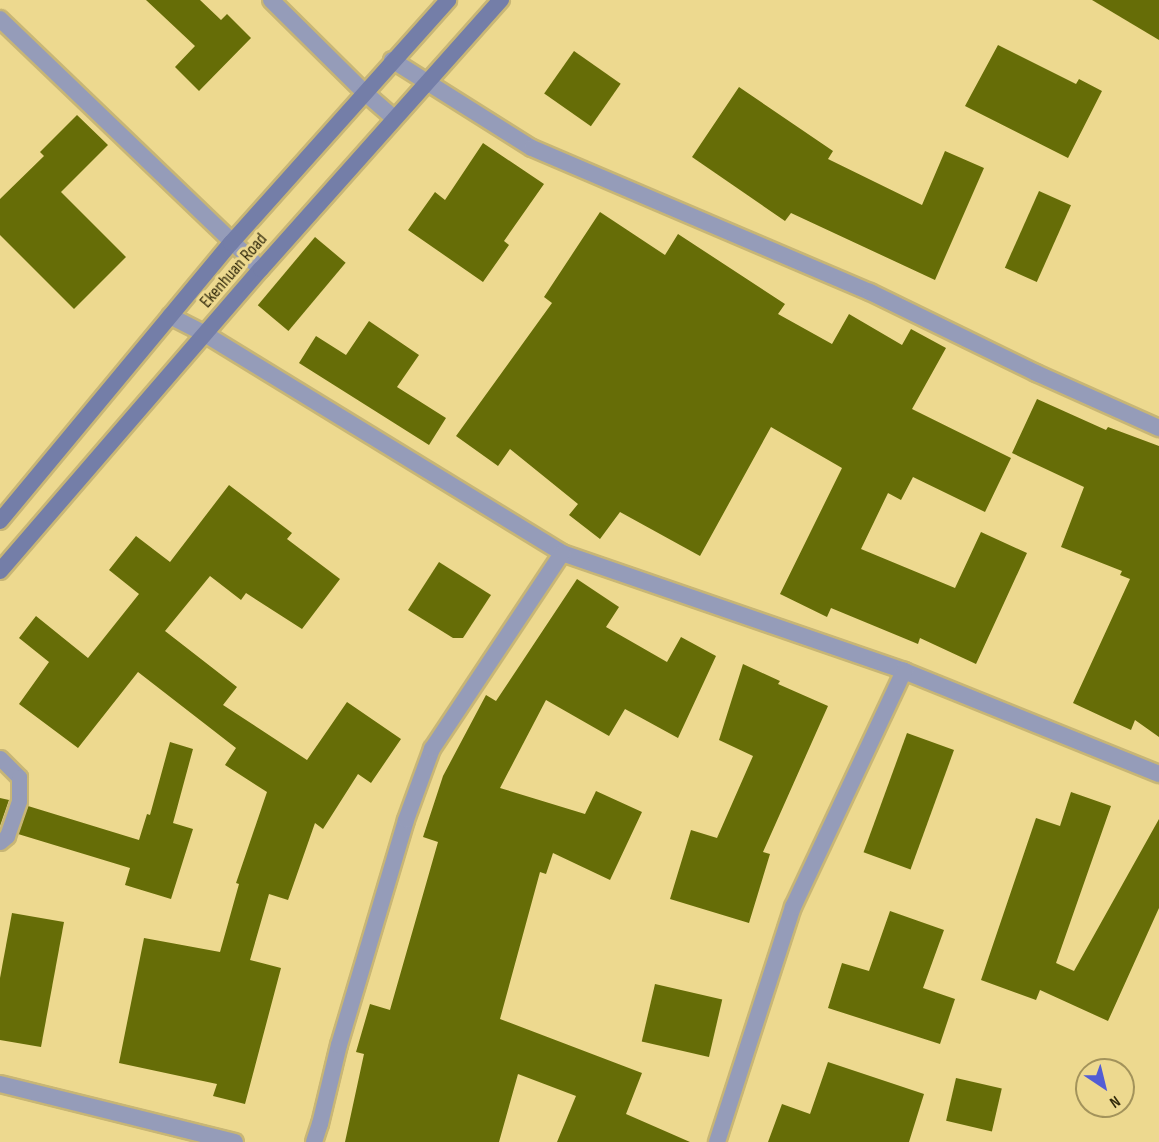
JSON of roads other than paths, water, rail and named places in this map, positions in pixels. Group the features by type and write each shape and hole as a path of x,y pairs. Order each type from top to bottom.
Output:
{"main road":[{"name":"Ekenhuan Road","path":"0,520 231,243 447,0"},
{"name":"Ekenhuan Road","path":"0,571 393,118 501,0"}],"street":[{"path":"271,0 363,92 393,118"},
{"path":"0,19 231,243 261,269"},
{"path":"393,60 425,83 532,148 870,292 1036,373 1159,428"},
{"path":"170,316 205,334 562,553 652,582 904,671 1159,774"},
{"path":"314,1142 339,1045 406,820 432,749 562,553"},
{"path":"717,1142 793,908 904,671"},
{"path":"0,1084 235,1142"}],"lane":[{"path":"0,758 19,777 19,801 7,836 0,842"}]}
